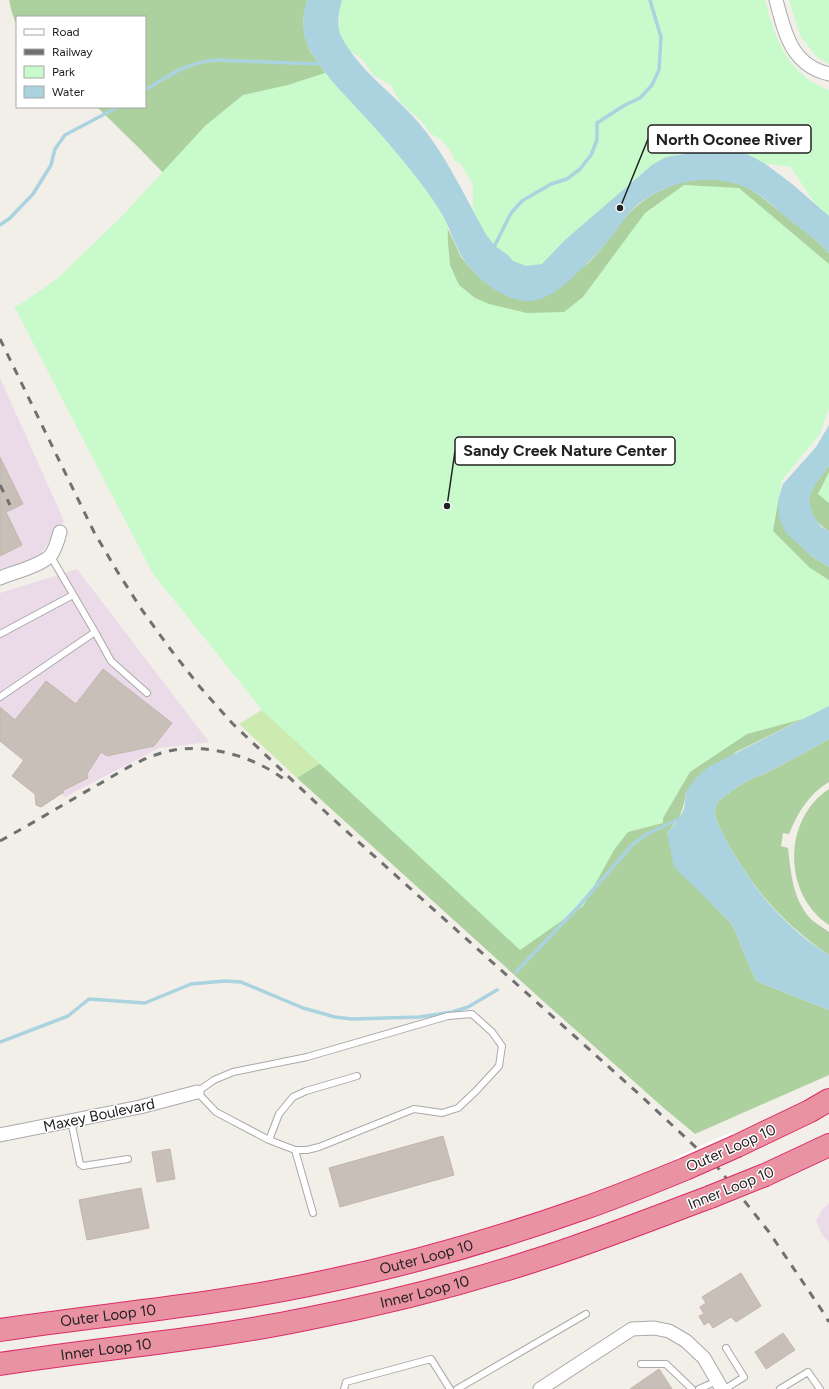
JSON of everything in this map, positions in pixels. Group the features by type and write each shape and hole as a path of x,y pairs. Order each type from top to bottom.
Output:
{"highway":[{"name":"Outer Loop 10","path":"0,1330 235,1298 322,1283 426,1258 584,1209 685,1169 737,1146 810,1111 829,1100"},
{"name":"Inner Loop 10","path":"0,1364 220,1334 304,1320 441,1288 535,1261 595,1240 765,1175 829,1145"}],"street":[{"path":"776,0 784,32 792,49 803,61 820,72 829,74"},
{"path":"0,578 42,562 50,555 57,544 60,532"},
{"name":"Maxey Boulevard","path":"0,1135 140,1107 197,1092"},
{"path":"540,1389 632,1329 654,1328 669,1331 686,1342 704,1358 721,1386"}],"lane":[{"path":"50,555 111,661 147,693"},
{"path":"0,634 73,596"},
{"path":"0,697 95,632"},
{"path":"472,1014 492,1032 502,1046 499,1066 458,1108 442,1113 414,1108 319,1147 306,1150 295,1150 269,1140 216,1112 197,1092 214,1080 233,1072 307,1057 448,1016 472,1014"},
{"path":"269,1140 279,1114 294,1097 306,1091 357,1076"},
{"path":"71,1121 80,1164 83,1166 128,1159"},
{"path":"295,1150 313,1213"},
{"path":"457,1389 586,1314"},
{"path":"699,1389 721,1386 744,1376 726,1348"},
{"path":"344,1389 346,1382 431,1359 450,1389"},
{"path":"641,1364 666,1364 692,1389"},
{"path":"780,1389 808,1372 820,1389"}],"shaded area":[{"path":"0,378 64,521 35,562 0,574"},
{"path":"77,569 209,742 159,748 65,797 0,742 0,593"},
{"path":"829,1203 829,1243 822,1234 816,1221 822,1209"}],"green space":[{"path":"9,0 307,0 303,20 305,37 310,51 324,71 378,132 440,212 461,257 484,281 583,266 593,258 625,218 637,206 665,189 681,183 714,179 746,187 761,196 818,242 829,253 829,373 384,400 139,148 98,108 146,108 146,16 16,16 16,23"},
{"path":"340,0 765,0 773,28 785,54 803,75 829,90 829,216 813,201 791,167 754,162 733,150 697,145 670,159 560,258 517,286 479,226 473,208 473,183 461,164 455,161 452,153 441,140 429,132 425,125 399,101 391,85 373,75 362,59 338,43"},
{"path":"789,0 829,0 829,64 817,57 801,37"},
{"path":"334,70 447,203 450,265 459,285 475,298 489,304 527,313 564,312 583,297 645,213 684,185 739,188 829,264 829,409 820,434 782,480 773,531 810,568 829,580 829,712 747,734 690,772 663,818 663,823 628,832 614,850 583,906 520,950 262,710 153,574 14,306 19,305 57,279 123,215 205,126 243,95 288,85"},
{"path":"829,466 829,531 814,518 810,508 809,498 814,486"},
{"path":"829,472 829,503 818,494"},
{"path":"778,500 810,555 829,567 829,706 736,752 686,792 684,805 680,814 667,833 713,905 732,924 756,981 829,1010 829,1075 695,1134 543,1001 297,778 337,753"},
{"path":"358,651 434,704 297,778 239,724"},
{"path":"829,739 829,782 816,792 805,804 796,818 789,834 783,833 781,846 788,848 794,887 801,905 813,921 829,932 829,955 797,930 757,889 735,856 718,825 715,811 718,802 740,786"},
{"path":"829,789 829,925 814,911 803,895 796,876 794,857 796,837 803,819 814,802"}],"water":[{"path":"307,0 342,0 338,23 339,32 349,49 367,71 418,122 447,163 487,236 495,246 508,255 513,261 526,266 542,264 565,240 652,165 666,157 716,149 733,150 749,155 764,163 791,183 829,216 829,253 819,243 761,196 751,190 731,182 717,180 689,181 661,190 637,205 628,214 611,238 597,254 571,279 554,292 534,301 519,300 504,295 477,276 464,260 446,222 431,197 391,146 336,86 317,61 308,46 304,34 303,20"},
{"path":"829,425 829,466 817,482 809,497 812,513 821,527 829,531 829,567 810,555 785,532 779,517 778,500 783,484 816,447"},
{"path":"829,706 829,739 764,774 753,778 725,796 718,802 715,815 718,825 745,872 769,904 797,932 829,955 829,1010 756,981 732,924 674,867 667,833 679,819 684,809 686,792 696,778 708,767"}],"pier":[{"path":"732,1132 747,1150 689,1177 674,1158"}],"building":[{"path":"0,457 23,504 6,512 22,545 0,556"},
{"path":"103,669 172,723 154,746 107,756 101,752 87,774 88,778 62,791 64,792 41,807 36,805 35,794 12,776 24,760 0,741 0,707 15,720 46,681 76,704"},
{"path":"443,1136 454,1175 340,1207 329,1168"},
{"path":"170,1149 175,1179 157,1182 152,1152"},
{"path":"141,1188 149,1228 87,1240 79,1200"},
{"path":"741,1273 761,1306 736,1322 731,1317 713,1328 709,1322 704,1325 699,1316 704,1314 700,1307 706,1303 702,1297"},
{"path":"783,1333 795,1350 766,1369 755,1352"},
{"path":"659,1369 672,1389 630,1389"}],"waterway":[{"path":"493,249 511,213 522,201 551,184 567,179 580,169 591,155 597,140 597,123 625,105 640,98 652,85 659,70 661,37 650,0"},
{"path":"146,89 186,67 214,60 320,64 321,60"},
{"path":"0,225 10,218 33,194 51,165 55,149 65,135 116,108"},
{"path":"516,972 579,906 632,845 647,834 679,819 682,816"},
{"path":"0,1042 68,1016 89,999 145,1003 191,984 225,981 241,982 303,1008 335,1017 352,1019 419,1017 452,1012 468,1007 497,990"}],"railway":[{"path":"0,339 94,532 142,610 200,687 232,723 333,819 640,1095 719,1169 769,1232 829,1322"},
{"path":"0,485 10,505"},
{"path":"0,841 132,766 163,752 203,749 232,754 260,765 285,780"}],"place":[{"name":"North Oconee River","path":"620,208"},
{"name":"Sandy Creek Nature Center","path":"447,506"}]}
